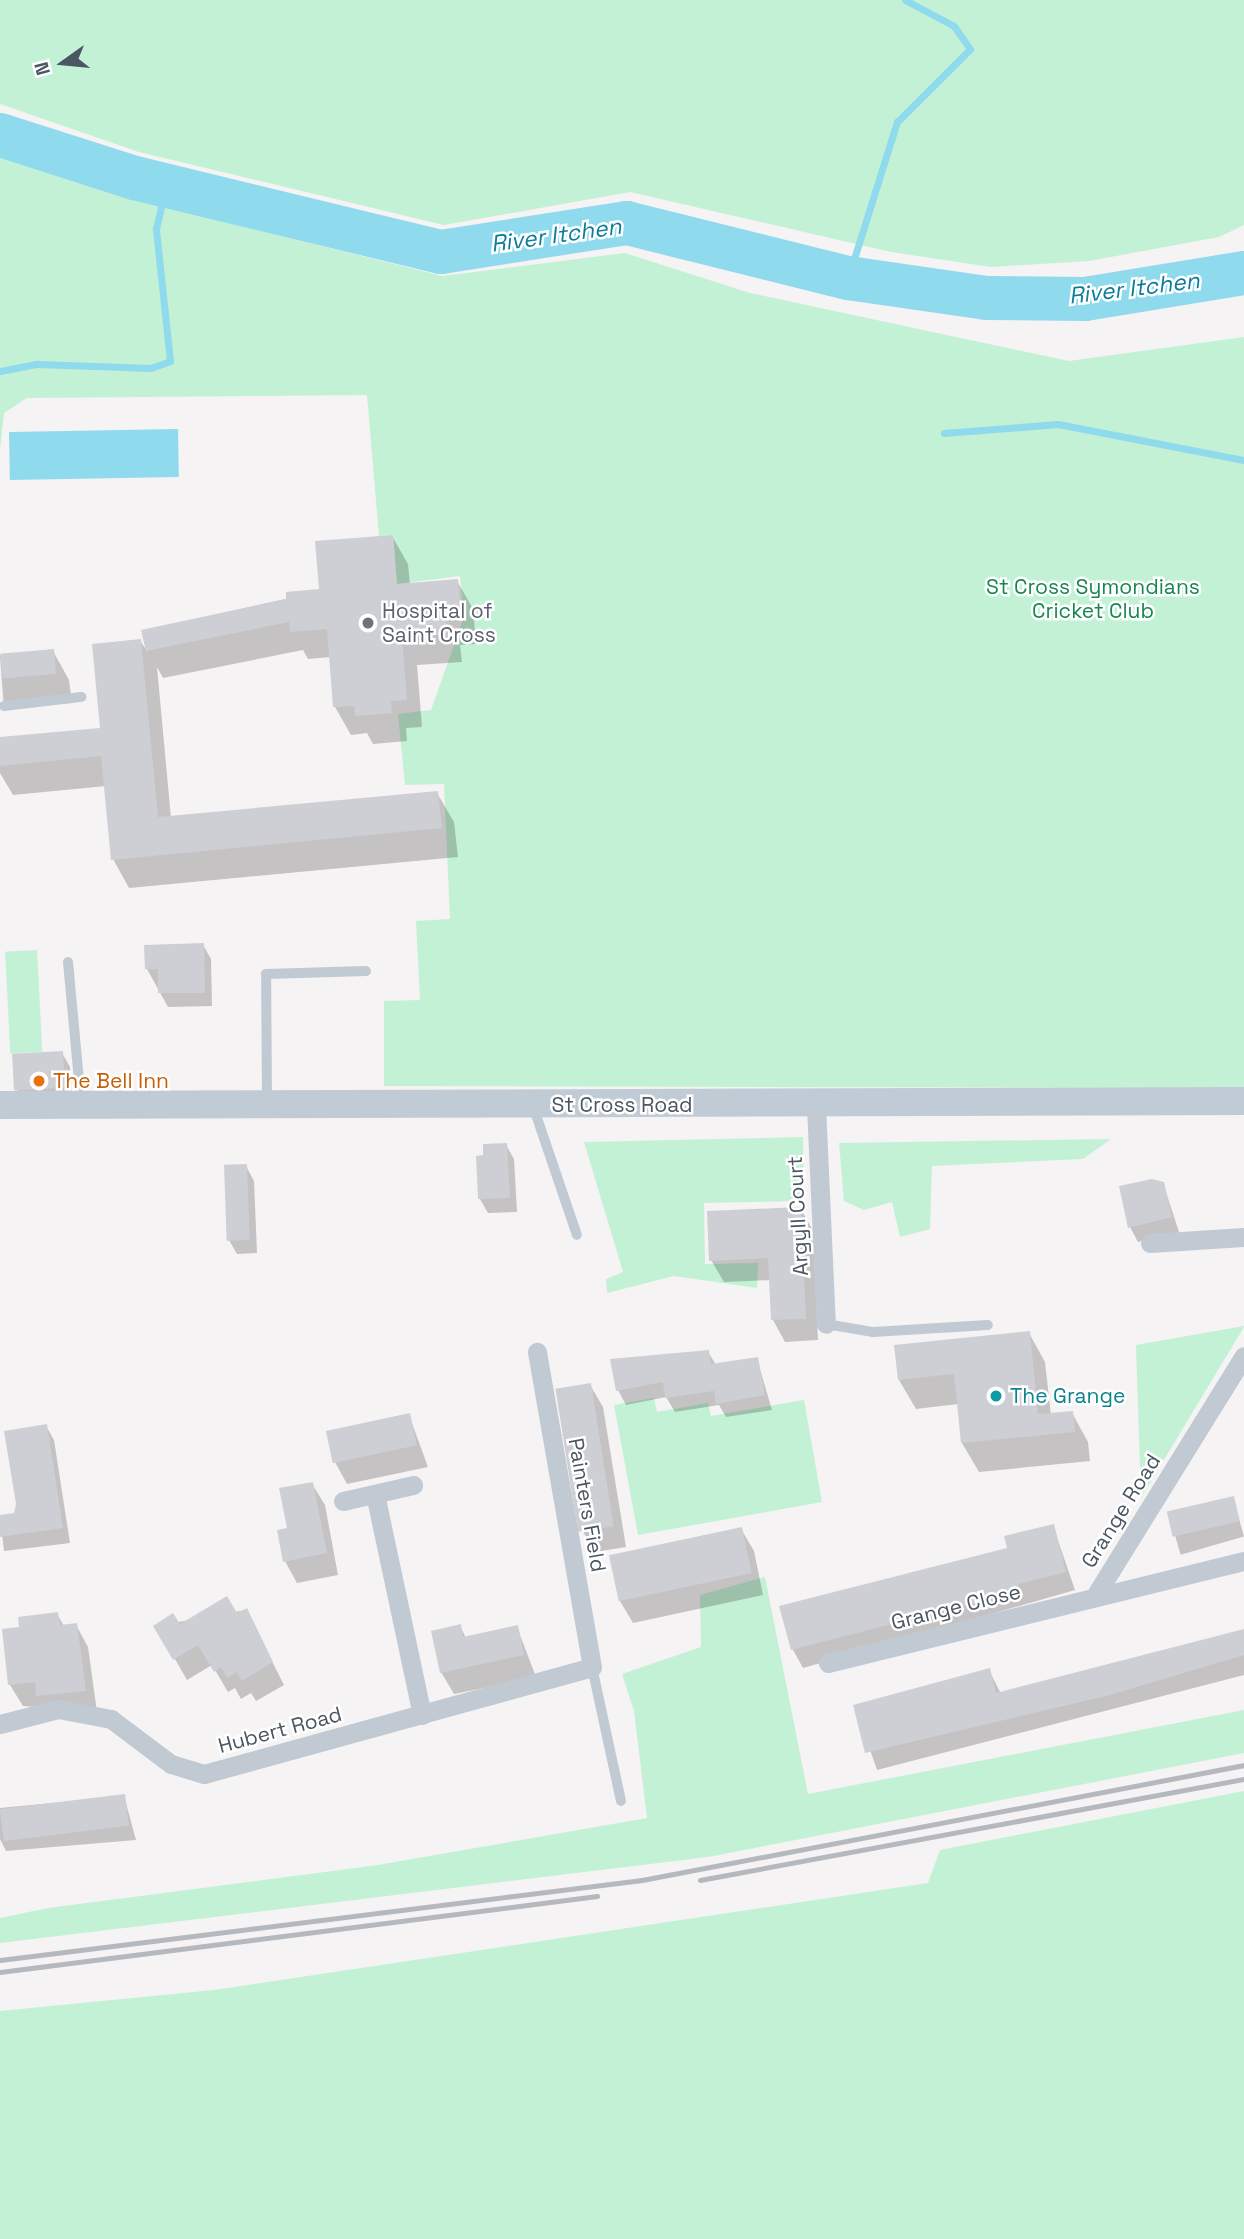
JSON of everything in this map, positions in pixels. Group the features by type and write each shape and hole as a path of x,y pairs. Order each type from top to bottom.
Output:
{"main road":[{"name":"St Cross Road","path":"0,1105 267,1102 816,1105 1244,1101"}],"street":[{"name":"Argyll Court","path":"816,1105 826,1324"},
{"path":"1150,1243 1244,1237"},
{"name":"Painters Field","path":"537,1352 592,1667"},
{"name":"Grange Road","path":"1095,1596 1244,1356"},
{"path":"343,1501 413,1485"},
{"path":"375,1494 422,1715"},
{"name":"Grange Road","path":"1095,1596 1244,1561"},
{"name":"Grange Close","path":"828,1662 1095,1596"},
{"name":"Hubert Road","path":"0,1724 58,1709 111,1719 171,1764 204,1774 592,1667"}],"lane":[{"path":"4,706 81,697"},
{"path":"68,961 81,1104"},
{"path":"267,1102 266,974 366,971"},
{"path":"532,1105 577,1235"},
{"path":"826,1324 873,1332 988,1325"},
{"path":"592,1667 621,1801"}],"green space":[{"path":"0,0 1244,0 1244,225 1219,237 1089,261 991,267 891,252 630,192 444,225 139,152 0,104"},
{"name":"St Cross Symondians Cricket Club","path":"0,158 129,198 442,276 625,253 750,293 1069,361 1244,337 1244,1088 384,1086 384,1001 420,1000 416,921 450,919 444,784 405,785 398,714 431,710 464,617 460,576 397,584 393,535 379,536 367,395 27,398 4,413 0,450"},
{"path":"37,950 42,1052 10,1054 5,952"},
{"path":"803,1137 804,1201 704,1203 705,1264 758,1263 757,1288 674,1276 607,1293 606,1279 623,1272 584,1142"},
{"path":"1111,1139 1083,1159 932,1166 930,1229 900,1237 892,1202 864,1210 844,1201 839,1143"},
{"path":"1244,1327 1141,1498 1136,1345"},
{"path":"654,1398 657,1412 708,1403 711,1416 804,1400 822,1502 638,1535 614,1405"},
{"path":"765,1577 808,1794 1244,1710 1244,1753 708,1857 0,1943 0,1918 48,1908 378,1865 647,1818 634,1711 622,1674 701,1647 700,1595"},
{"path":"1244,1791 1244,2239 0,2239 0,2011 214,1990 928,1883 940,1850"}],"water":[{"path":"178,429 179,477 10,480 9,432"}],"building":[{"name":"Hospital of Saint Cross","path":"393,535 397,584 458,579 461,616 446,618 447,634 402,638 407,700 391,701 392,713 355,716 354,706 333,707 327,629 290,632 289,622 146,651 141,630 286,599 286,592 319,589 315,541"},
{"path":"141,639 158,817 438,791 442,828 111,860 101,756 0,766 0,737 100,728 92,644"},
{"path":"54,649 56,674 2,679 0,654"},
{"path":"204,943 205,993 158,993 158,969 145,969 144,945"},
{"name":"The Bell Inn","path":"63,1051 65,1088 14,1091 12,1054"},
{"path":"507,1143 510,1198 478,1199 476,1156 483,1155 483,1144"},
{"path":"247,1164 250,1240 227,1241 224,1165"},
{"path":"1152,1179 1164,1182 1172,1217 1128,1228 1119,1186"},
{"path":"801,1207 806,1319 771,1320 768,1258 709,1261 707,1211"},
{"name":"The Grange","path":"1030,1331 1038,1414 1073,1411 1075,1432 961,1443 954,1374 898,1380 894,1345"},
{"path":"709,1350 711,1364 758,1357 765,1395 716,1404 714,1391 665,1398 663,1382 616,1391 610,1359"},
{"path":"591,1383 614,1526 578,1532 555,1389"},
{"path":"410,1413 417,1445 333,1463 326,1431"},
{"path":"47,1424 63,1528 0,1537 0,1515 14,1513 16,1504 4,1431"},
{"path":"313,1482 327,1553 283,1562 277,1530 287,1528 279,1488"},
{"path":"1234,1496 1240,1521 1173,1537 1167,1512"},
{"path":"1054,1524 1066,1572 1018,1584 1020,1591 791,1650 779,1606 1007,1548 1004,1536"},
{"path":"742,1527 752,1573 619,1601 609,1555"},
{"path":"227,1596 237,1613 247,1608 273,1662 242,1681 237,1672 227,1678 221,1667 214,1672 198,1645 173,1660 153,1626 173,1613 180,1624"},
{"path":"58,1612 60,1625 77,1623 86,1691 36,1696 35,1682 8,1685 2,1629 19,1627 18,1617"},
{"path":"461,1624 463,1637 518,1625 524,1655 440,1673 431,1631"},
{"path":"1244,1629 1244,1655 1110,1695 865,1753 853,1705 990,1668 996,1693"},
{"path":"125,1794 129,1826 4,1841 0,1809"}],"waterway":[{"path":"848,278 897,122 970,49 954,26 905,0"},
{"name":"River Itchen","path":"0,135 135,178 441,252 627,223 848,278 987,298 1085,299 1244,273"},
{"path":"0,371 37,364 151,368 170,361 156,229 166,186"},
{"path":"944,433 1058,424 1244,460"}],"railway":[{"path":"0,1960 642,1880 1244,1765"},
{"path":"700,1880 1244,1779"},
{"path":"0,1972 597,1896"}],"place":[{"name":"Hospital of Saint Cross","path":"368,623"},
{"name":"The Bell Inn","path":"39,1081"},
{"name":"The Grange","path":"996,1396"}]}
